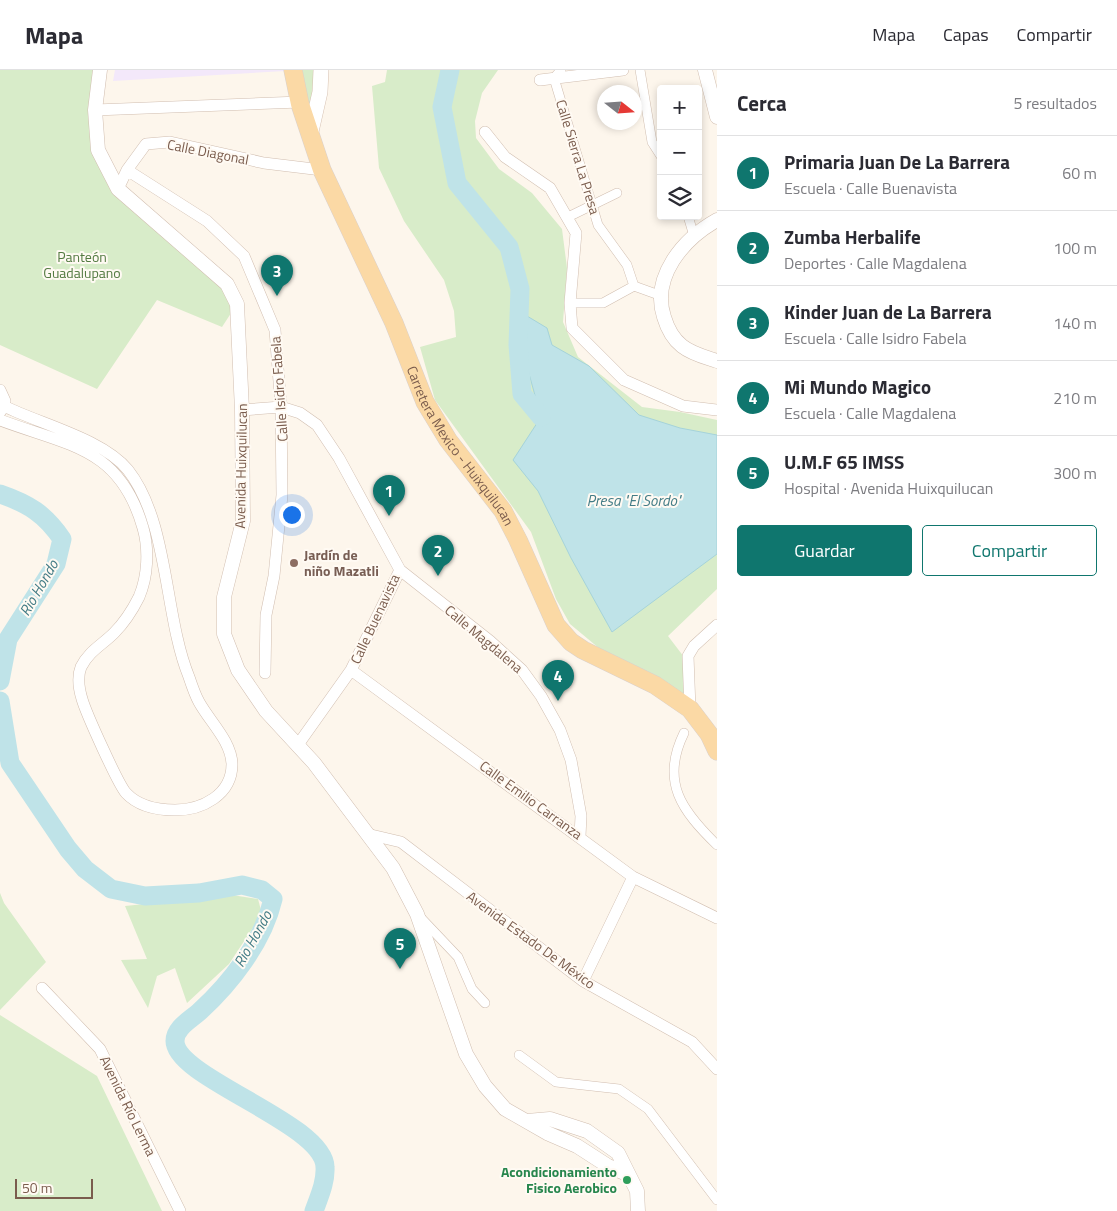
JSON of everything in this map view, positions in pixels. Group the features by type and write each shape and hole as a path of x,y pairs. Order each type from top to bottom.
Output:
{"main road":[{"name":"Carretera Mexico - Huixquilucan","path":"293,70 300,102 322,170 340,213 394,323 425,402 448,440 503,511 556,625 567,638 584,650 655,685 690,709 709,734 717,751"},
{"path":"310,136 318,105 321,70"}],"street":[{"name":"Avenida Huixquilucan","path":"100,70 95,110 98,150 118,190 227,284 237,304 242,410 243,521 224,597 224,634 238,670 266,710 314,763 393,868 417,914 466,1054 485,1086 505,1109 577,1146 608,1166 627,1174 637,1192 638,1211"},
{"path":"540,80 558,74 623,70"},
{"path":"640,70 652,142 657,150"},
{"name":"Calle Sierra La Presa","path":"558,74 598,225 627,265 634,286"},
{"path":"710,78 717,117"},
{"path":"95,110 300,102"},
{"path":"485,132 505,157 550,188 568,216 576,233 570,304 572,328 624,380 684,406 717,410"},
{"name":"Calle Diagonal","path":"118,190 127,170 146,144 170,142 264,163 322,170"},
{"name":"Calle Isidro Fabela","path":"127,170 207,221 244,256 275,330 282,408 282,495 274,576 266,615 265,673"},
{"path":"568,216 593,206 617,193"},
{"path":"689,220 694,236"},
{"path":"717,220 694,236 674,258 659,295 665,322 680,345 695,354 717,360"},
{"path":"570,304 603,303 634,286 659,295"},
{"path":"0,390 4,396 2,410 90,442 111,455 127,469 144,494 166,578 179,648 187,674 199,702 228,748 232,766 227,782 218,796 204,806 186,810 161,810 141,805 125,792 82,702 79,685 80,671 89,653 115,632 140,596 147,565 144,533 136,504 123,482 108,464 86,451 0,420"},
{"name":"Calle Buenavista","path":"242,410 282,408 300,413 317,426 339,458 400,570 351,670 297,746"},
{"name":"Calle Magdalena","path":"400,570 496,646 522,670 541,696 560,730 571,760 581,816 580,836"},
{"path":"690,709 688,656 694,646 717,625"},
{"name":"Calle Emilio Carranza","path":"351,670 634,877 717,918"},
{"path":"684,733 678,745 674,767 674,787 681,803 695,823 717,845"},
{"name":"Avenida Estado De México","path":"367,834 401,842 583,981 692,1042 717,1069"},
{"path":"583,981 634,877"},
{"path":"417,914 458,957 472,989 485,1003"},
{"name":"Avenida Río Lerma","path":"42,988 100,1049 180,1211"},
{"path":"519,1055 556,1082 619,1089 648,1109 717,1200"}],"shaded area":[{"path":"115,70 285,70 285,71 113,81"}],"green space":[{"name":"Panteón Guadalupano","path":"0,70 100,70 98,150 118,189 227,284 237,304 222,327 157,300 97,389 0,345"},
{"path":"299,70 316,70 310,115"},
{"path":"387,70 498,70 482,93 475,121 476,138 499,169 532,193 562,229 567,268 563,322 578,357 642,407 680,412 717,420 717,589 668,636 684,657 684,695 600,649 570,624 556,599 531,532 435,400 420,347 456,337 454,311 444,280 404,221 379,168 372,86 385,82"},
{"path":"0,893 4,903 46,962 0,1010"},
{"path":"232,895 258,899 262,914 229,964 187,1003 175,968 157,976 148,1008 121,960 147,959 125,906"},
{"path":"0,1015 97,1076 162,1211 0,1211"}],"water":[{"name":"Presa \"El Sordo\"","path":"527,316 547,328 552,345 589,366 639,415 680,428 717,435 717,554 612,632 571,558 538,491 513,460 541,417 526,363"}],"waterway":[{"path":"450,70 442,107 457,183 509,247 520,289 518,345 522,394 541,417"},
{"name":"Rio Hondo","path":"0,494 28,506 43,516 62,539 56,564 8,639 0,681"},
{"name":"Rio Hondo","path":"0,701 10,763 68,849 85,869 111,889 145,896 199,893 242,885 262,890 273,899 262,931 244,961 211,1001 180,1028 175,1041 181,1055 198,1070 277,1118 301,1134 318,1150 325,1167 325,1173 322,1189 314,1211"}],"place":[{"name":"Kinder Juan de La Barrera","path":"277,296"},
{"name":"Primaria Juan De La Barrera","path":"389,516"},
{"name":"Jardín de niño Mazatli","path":"294,563"},
{"name":"Zumba Herbalife","path":"438,576"},
{"name":"Mi Mundo Magico","path":"558,701"},
{"name":"U.M.F 65 IMSS","path":"400,969"},
{"name":"Acondicionamiento Fisico Aerobico","path":"627,1180"}]}
